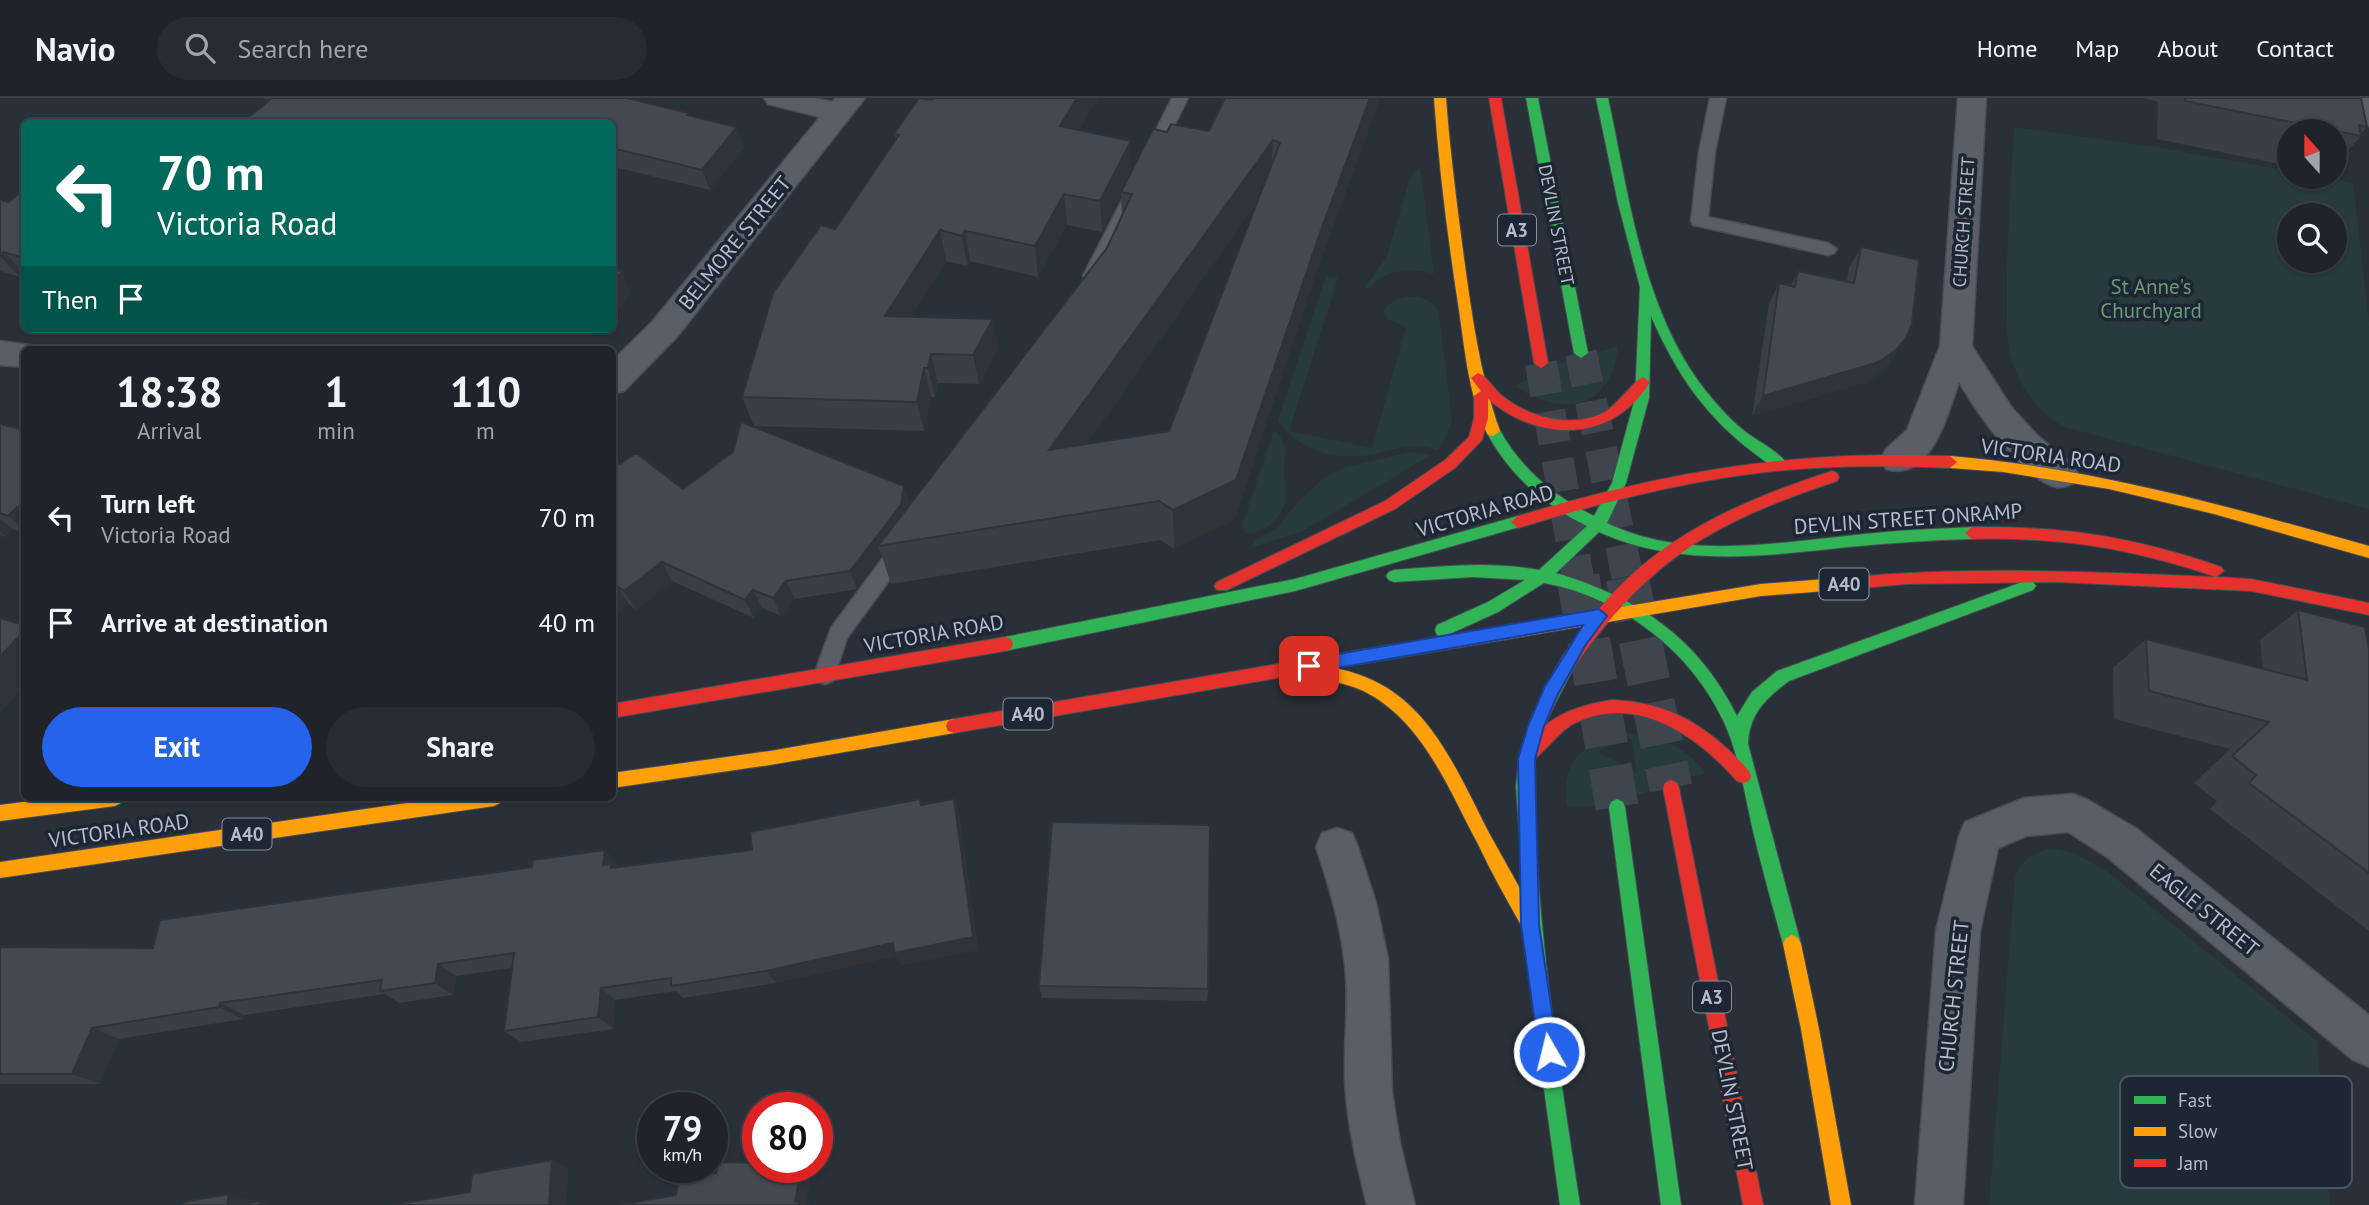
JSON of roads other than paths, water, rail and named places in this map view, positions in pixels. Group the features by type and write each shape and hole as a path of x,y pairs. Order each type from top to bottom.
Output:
{"highway":[{"path":"1160,616 1390,505 1466,451 1479,428 1478,381 1461,279 1440,98"},
{"name":"DEVLIN STREET","path":"1495,98 1541,363"},
{"name":"DEVLIN STREET","path":"1532,98 1581,353"},
{"path":"1357,659 1456,625 1497,605 1543,576 1582,543 1597,525 1614,495 1635,431 1643,382 1645,290 1602,98"},
{"path":"1645,290 1684,368 1717,415 1751,448 1781,465"},
{"path":"1478,381 1491,397 1510,411 1530,419 1567,425 1601,421 1627,409 1640,393 1643,382"},
{"name":"DEVLIN STREET ONRAMP","path":"1478,381 1493,433 1518,471 1568,509 1597,525 1634,539 1713,554 1955,533 2040,532 2118,540 2186,560 2251,585"},
{"path":"1570,1205 1530,925 1525,788 1527,759 1541,715 1580,641 1613,599 1650,562 1724,516 1757,501 1829,477 1898,459"},
{"name":"VICTORIA ROAD","path":"616,710 1160,616 1301,583 1614,495 1681,479 1781,465 1898,459 2060,474 2237,515 2369,552"},
{"path":"1301,583 1449,572 1502,572 1543,576 1613,599 1674,640 1693,659 1722,701 1740,746 1798,971 1841,1205"},
{"path":"1740,746 1740,725 1751,702 1783,676 2057,576"},
{"name":"A40","path":"616,780 770,758 1761,590 1907,578 2057,576 2251,585 2369,609"},
{"path":"1286,670 1324,672 1358,680 1389,697 1410,718 1445,764 1530,925"},
{"path":"1525,788 1532,754 1542,737 1553,727 1591,709 1627,706 1676,717 1699,731 1735,764 1752,793"},
{"name":"DEVLIN STREET","path":"1671,788 1753,1205"},
{"name":"VICTORIA ROAD","path":"0,813 87,801"},
{"name":"VICTORIA ROAD","path":"0,870 473,801"},
{"path":"1617,807 1671,1205"}],"street":[{"path":"778,98 845,106"},
{"name":"CHURCH STREET","path":"1898,459 1923,437 1956,346 1972,98"},
{"path":"2365,98 2369,117"},
{"name":"BELMORE STREET","path":"616,378 664,330 845,106"},
{"path":"1956,346 2003,424 2019,442 2060,474"},
{"path":"0,353 21,355"},
{"name":"EAGLE STREET","path":"2024,817 2073,813 2122,843 2369,1044"},
{"name":"CHURCH STREET","path":"1940,1205 1947,1066 1958,931 1980,836 2024,817"},
{"path":"1337,847 1354,894 1365,944 1369,996 1366,1049 1370,1104 1391,1205"}],"lane":[{"path":"1083,294 1180,98"},
{"path":"1718,98 1707,152 1699,221 1828,249"},
{"path":"825,675 838,634 915,530"}],"tunnel":[{"path":"1581,353 1628,579"},
{"path":"1541,363 1578,579"},
{"path":"1578,577 1617,807"},
{"path":"1627,577 1671,788"}],"park label":[{"name":"St Anne's Churchyard","path":"2151,299"}]}
